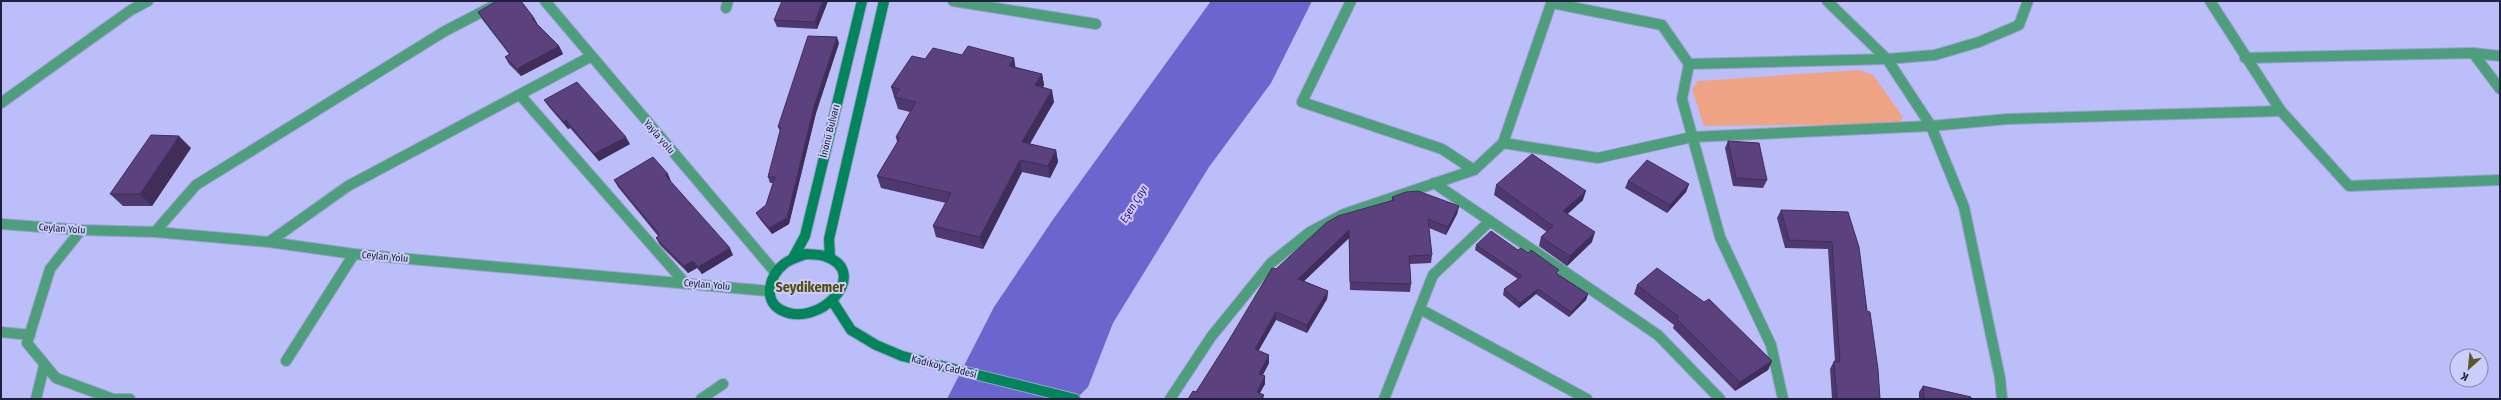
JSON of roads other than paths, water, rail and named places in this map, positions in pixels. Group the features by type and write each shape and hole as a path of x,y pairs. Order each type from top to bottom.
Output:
{"main road":[{"name":"İnönü Bulvarı","path":"793,258 805,236 862,1"},
{"path":"830,257 829,239 884,1"},
{"path":"806,254 819,254 830,257 839,263 844,272 845,282 841,292 833,302 822,310 795,315 776,307 768,291 770,281 775,272 793,258 806,254"},
{"name":"Kadıköy Caddesi","path":"833,302 851,330 876,345 902,356 1075,399"}],"street":[{"path":"1,103 132,10 148,1"},
{"path":"155,232 196,185 445,31 503,1"},
{"name":"Yayla yolu","path":"544,1 590,57 775,272"},
{"path":"953,1 1096,24"},
{"path":"1351,1 1302,102 1442,149 1474,170"},
{"path":"1826,1 1888,59 1931,126 1964,207 2000,378 2002,399"},
{"path":"1689,64 1888,59 1935,55 1979,42 2019,25 2028,1"},
{"path":"2210,1 2245,58 2281,111 2349,186 2500,180"},
{"path":"1170,399 1211,337 1276,259 1310,232 1344,214 1474,170 1503,144 1552,2 1662,25 1689,64 1682,99 1720,237 1771,345 1783,399"},
{"path":"2245,58 2473,53 2500,56"},
{"path":"2473,53 2500,89"},
{"path":"269,242 348,186 590,57"},
{"path":"520,95 685,283"},
{"path":"1503,144 1598,158 1692,137 1931,126 2008,119 2281,111"},
{"path":"1434,183 1658,335 1720,399"},
{"path":"1384,399 1432,275 1490,221"},
{"name":"Ceylan Yolu","path":"1,224 81,230 155,232 269,242 354,254 768,291"},
{"path":"81,230 50,269 27,343 44,366 56,378 113,399 130,399"},
{"path":"286,361 354,254"},
{"path":"1420,309 1587,399"},
{"path":"1,332 30,335"},
{"path":"36,399 44,366"},
{"path":"701,399 723,384"}],"water":[{"name":"Eşen Çayı","path":"1211,1 1312,1 1271,83 1209,167 1113,323 1088,387 1076,399 947,399 994,307 1054,218"}],"district":[{"name":"Seydikemer","path":"810,287"}]}
